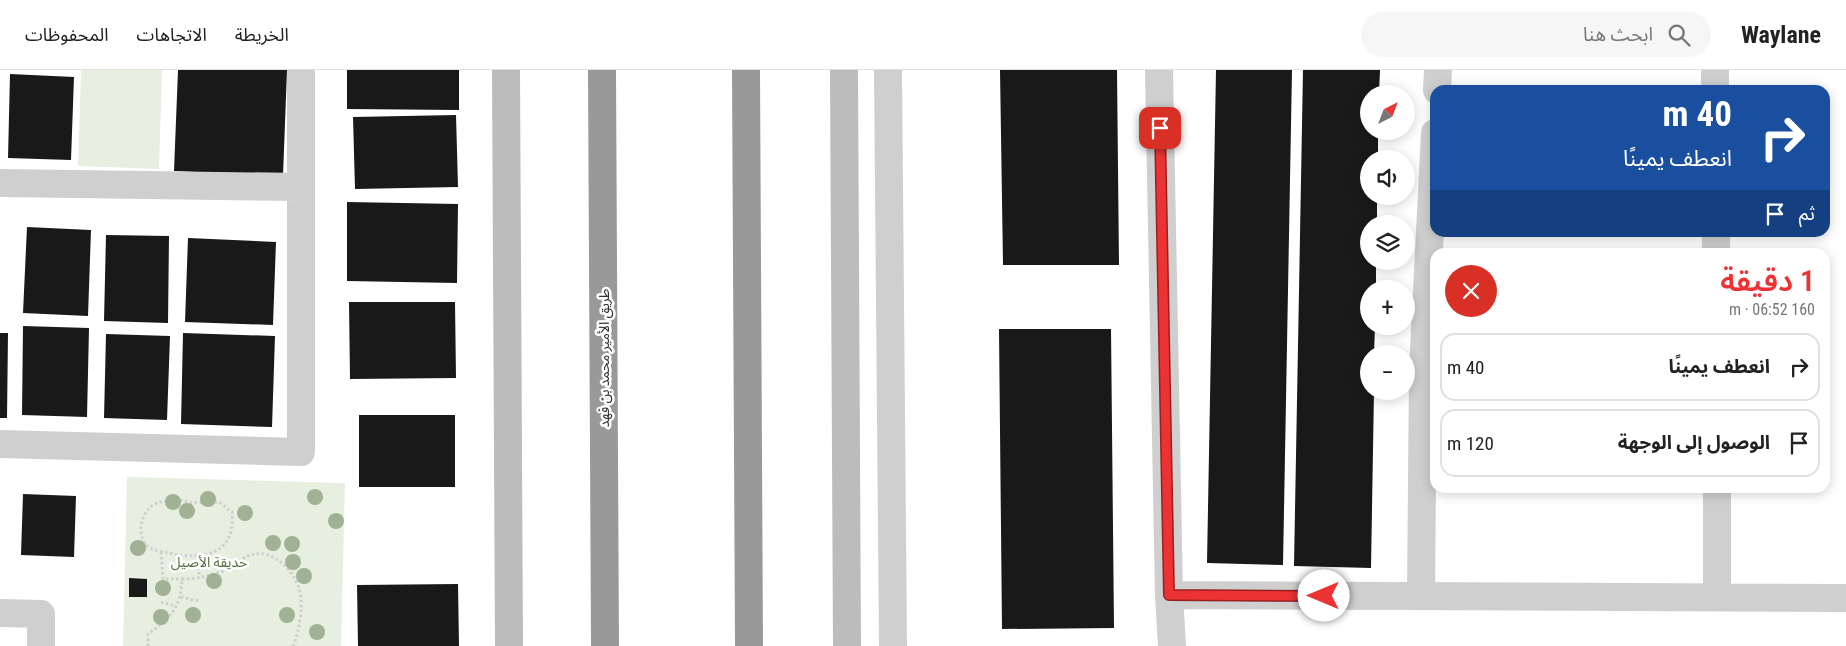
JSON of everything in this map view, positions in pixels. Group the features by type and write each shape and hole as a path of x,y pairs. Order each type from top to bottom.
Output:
{"highway":[{"name":"طريق الأمير محمد بن فهد","path":"602,70 605,646"},
{"path":"746,70 749,646"}],"main road":[{"path":"506,70 509,646"},
{"path":"844,70 847,646"}],"street":[{"path":"0,444 301,452 301,70"},
{"path":"888,70 893,646"},
{"path":"1160,70 1169,595 1172,646"},
{"path":"1437,85 1438,70"},
{"path":"1715,70 1715,85"},
{"path":"0,184 301,187"},
{"path":"1421,596 1423,370 1430,231"},
{"path":"1717,493 1717,597"},
{"path":"1169,595 1846,598"},
{"path":"0,613 41,614 41,646"}],"path":[{"path":"180,500 191,503 219,502 232,512 233,524 230,538 222,547 199,557 161,552 148,546 142,536 140,525 146,511 164,501 180,500"},
{"path":"161,552 162,579 199,578 207,574 223,571 247,556 265,554 278,560 292,573 301,591 297,636 292,646"},
{"path":"199,557 199,578"},
{"path":"148,646 148,634 171,615 181,597 182,579"},
{"path":"181,597 198,601"},
{"path":"161,602 176,606"}],"green space":[{"path":"81,70 162,70 159,169 78,166"},
{"name":"حديقة الأصيل","path":"127,477 345,483 341,646 123,646"}],"building":[{"path":"178,70 287,70 283,176 174,171"},
{"path":"347,70 459,70 459,110 347,109"},
{"path":"1000,70 1117,70 1119,265 1003,265"},
{"path":"1216,70 1292,70 1283,565 1207,563"},
{"path":"1303,70 1380,70 1379,85 1360,85 1360,140 1378,140 1378,150 1360,150 1360,205 1377,205 1377,215 1360,215 1360,270 1376,270 1376,280 1360,280 1360,335 1375,335 1374,345 1360,345 1360,400 1374,400 1371,568 1294,566"},
{"path":"10,74 74,77 71,160 8,158"},
{"path":"456,115 458,187 355,189 353,117"},
{"path":"347,202 458,204 457,283 347,281"},
{"path":"27,227 91,230 88,316 23,313"},
{"path":"106,235 169,236 168,323 104,321"},
{"path":"188,238 276,242 273,325 185,322"},
{"path":"349,302 455,302 456,378 350,379"},
{"path":"23,326 89,328 87,417 22,415"},
{"path":"999,329 1111,329 1114,628 1002,629"},
{"path":"0,333 8,333 7,418 0,418"},
{"path":"183,333 275,336 272,427 181,424"},
{"path":"106,334 170,336 167,420 104,418"},
{"path":"359,415 455,415 455,487 359,487"},
{"path":"23,494 76,496 74,557 21,555"},
{"path":"129,578 147,579 147,597 129,597"},
{"path":"458,584 459,646 358,646 357,585"}],"route":[{"path":"1160,128 1169,595 1324,596"}]}
